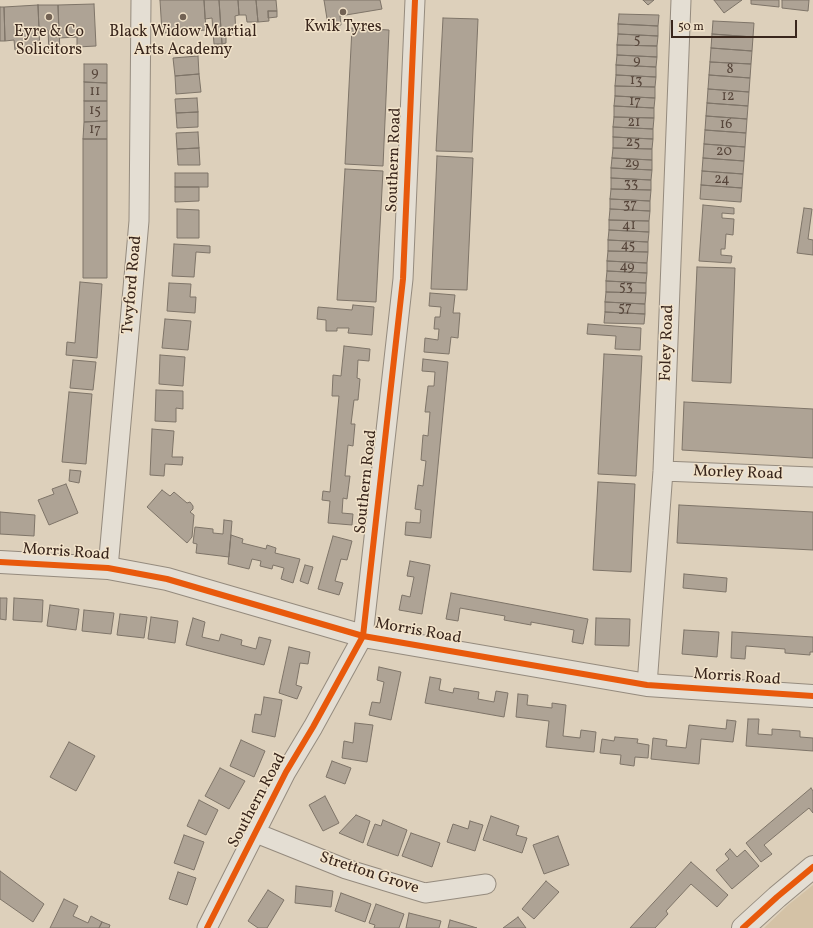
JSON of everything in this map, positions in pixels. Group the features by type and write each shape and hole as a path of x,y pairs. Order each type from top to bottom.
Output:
{"street":[{"name":"Twyford Road","path":"108,568 139,221 141,0"},
{"name":"Southern Road","path":"206,928 286,772 314,727 363,636 403,279 415,0"},
{"name":"Foley Road","path":"647,685 663,471 681,0"},
{"name":"Morley Road","path":"663,471 813,477"},
{"name":"Morris Road","path":"0,562 108,568 167,579 363,636 647,685 813,696"},
{"name":"Stretton Grove","path":"256,833 346,869 426,893 486,884"},
{"path":"744,928 777,897 813,867"}],"shaded area":[{"path":"813,885 813,928 764,928 788,905"}],"building":[{"path":"160,0 204,0 206,30 162,33"},
{"path":"204,0 219,0 222,44 214,44 212,18 205,19"},
{"path":"219,0 238,0 239,15 235,16 236,33 226,33 226,43 222,44"},
{"path":"238,0 256,0 258,22 247,22 246,15 239,15"},
{"path":"256,0 276,0 277,11 268,11 269,21 258,22"},
{"name":"Kwik Tyres","path":"324,0 380,0 382,9 340,16 341,25 328,25"},
{"path":"643,0 654,0 648,5"},
{"path":"714,0 742,0 724,13"},
{"path":"751,0 779,0 779,7 751,4"},
{"path":"782,0 809,0 808,11 782,8"},
{"path":"94,4 96,46 77,47 77,37 59,38 58,5"},
{"path":"38,5 40,53 34,53 34,50 15,50 14,40 5,41 4,7"},
{"name":"Eyre & Co Solicitors","path":"38,5 58,5 60,52 49,53 48,30 39,30"},
{"path":"0,7 4,7 5,41 0,41"},
{"path":"268,11 277,11 277,17 268,18"},
{"path":"619,14 659,15 658,26 618,24"},
{"path":"443,18 478,19 472,152 436,151"},
{"path":"713,21 754,23 753,37 712,34"},
{"path":"618,24 658,26 658,36 618,34"},
{"path":"352,28 389,30 383,166 345,164"},
{"path":"618,34 658,36 657,46 617,45"},
{"path":"712,34 753,37 752,51 711,48"},
{"path":"617,45 657,46 657,57 617,55"},
{"path":"711,48 752,51 751,64 710,62"},
{"path":"617,55 657,57 656,67 616,65"},
{"path":"198,56 199,74 175,76 173,58"},
{"path":"710,62 751,64 750,78 709,75"},
{"path":"84,64 107,64 107,83 84,82"},
{"path":"616,65 656,67 656,77 616,75"},
{"path":"199,74 201,92 176,94 175,76"},
{"path":"616,75 656,77 655,87 615,86"},
{"path":"709,75 750,78 749,92 708,89"},
{"path":"84,82 107,83 107,101 84,101"},
{"path":"615,86 655,87 655,98 615,96"},
{"path":"708,89 749,92 748,106 707,103"},
{"path":"615,96 655,98 654,108 614,106"},
{"path":"197,98 198,112 176,113 175,99"},
{"path":"84,101 107,101 107,121 84,122"},
{"path":"707,103 748,106 747,119 706,116"},
{"path":"614,106 654,108 654,118 614,117"},
{"path":"198,112 198,127 177,128 176,113"},
{"path":"706,116 747,119 746,133 705,130"},
{"path":"614,117 654,118 653,129 613,127"},
{"path":"107,121 107,139 83,139 84,122"},
{"path":"613,127 653,129 653,139 613,137"},
{"path":"705,130 746,133 745,147 704,144"},
{"path":"198,132 199,148 177,149 176,133"},
{"path":"613,137 653,139 652,149 613,148"},
{"path":"83,139 107,139 107,278 83,278"},
{"path":"704,144 745,147 744,161 703,158"},
{"path":"199,148 200,165 178,165 177,149"},
{"path":"613,148 652,149 652,160 612,158"},
{"path":"437,156 473,158 467,290 431,289"},
{"path":"612,158 652,160 652,170 611,168"},
{"path":"703,158 744,161 743,174 702,171"},
{"path":"611,168 652,170 651,180 611,178"},
{"path":"345,169 383,171 376,302 337,300"},
{"path":"702,171 743,174 742,188 701,185"},
{"path":"175,173 208,173 208,187 175,187"},
{"path":"611,178 651,180 651,190 611,189"},
{"path":"701,185 742,188 741,202 700,199"},
{"path":"175,187 199,187 199,201 175,202"},
{"path":"611,189 651,190 650,201 610,199"},
{"path":"610,199 650,201 650,211 610,209"},
{"path":"703,205 734,208 734,214 722,213 722,218 734,219 733,235 726,234 725,249 721,249 721,255 732,256 731,263 699,261"},
{"path":"804,208 812,209 808,239 813,240 813,255 797,253"},
{"path":"177,209 199,210 199,238 177,238"},
{"path":"610,209 650,211 649,221 609,220"},
{"path":"609,220 649,221 649,232 609,230"},
{"path":"609,230 649,232 648,242 608,240"},
{"path":"608,240 648,242 648,252 608,251"},
{"path":"174,244 210,246 210,253 196,252 194,277 172,276"},
{"path":"608,251 648,252 647,263 607,261"},
{"path":"607,261 647,263 647,273 607,271"},
{"path":"697,267 735,268 731,383 692,381"},
{"path":"607,271 647,273 646,283 606,281"},
{"path":"606,281 646,283 646,293 606,292"},
{"path":"80,282 102,284 97,358 66,355 67,342 75,343"},
{"path":"169,283 191,284 190,297 196,297 195,313 167,311"},
{"path":"606,292 646,293 645,304 605,302"},
{"path":"430,293 455,295 453,313 460,313 458,338 451,337 449,354 424,352 425,338 438,340 439,329 434,329 435,317 440,317 441,307 429,306"},
{"path":"605,302 645,304 645,314 605,312"},
{"path":"353,305 374,307 372,335 348,333 349,328 337,328 337,331 326,331 326,320 317,319 318,307 352,310"},
{"path":"605,312 645,314 644,324 604,323"},
{"path":"165,319 191,321 188,350 162,348"},
{"path":"588,324 641,328 640,350 615,349 616,336 587,334"},
{"path":"344,346 370,349 369,361 358,360 357,378 360,379 358,400 354,400 351,424 355,424 353,446 348,445 345,476 350,476 347,499 343,498 342,513 353,514 352,525 328,523 330,501 322,500 323,491 330,492 339,396 332,396 333,375 341,376"},
{"path":"604,354 642,356 636,476 598,474"},
{"path":"160,355 185,357 183,386 159,384"},
{"path":"423,359 448,362 431,538 405,535 406,522 420,523 421,510 415,509 418,485 423,486 426,461 421,460 423,435 428,436 430,412 425,412 428,386 434,386 435,372 422,371"},
{"path":"73,360 96,362 93,390 70,388"},
{"path":"156,390 183,391 183,409 176,408 176,422 155,421"},
{"path":"69,392 92,394 86,464 62,462"},
{"path":"684,402 813,409 813,458 682,450"},
{"path":"152,429 174,431 172,457 183,457 182,465 165,464 164,476 150,475"},
{"path":"70,470 81,471 79,483 69,481"},
{"path":"598,482 635,484 631,572 593,570"},
{"path":"66,484 78,513 49,525 38,500 54,494 52,489"},
{"path":"162,490 170,496 174,492 187,503 190,502 193,506 193,509 190,512 194,515 192,537 187,543 147,507"},
{"path":"679,505 813,512 813,550 677,543"},
{"path":"0,512 35,515 34,536 0,534"},
{"path":"224,520 232,521 229,557 196,553 197,544 193,543 195,527 213,529 213,533 223,534"},
{"path":"231,535 243,539 242,543 266,549 267,545 276,548 275,553 300,559 293,583 281,579 284,568 273,565 272,569 260,566 261,561 252,559 249,569 228,564"},
{"path":"333,536 352,541 347,560 341,559 335,581 343,583 339,595 318,589"},
{"path":"410,561 430,565 422,614 399,610 402,595 410,597 414,577 407,576"},
{"path":"305,565 313,567 308,584 300,581"},
{"path":"684,574 727,578 726,592 683,588"},
{"path":"451,593 588,619 583,644 572,642 574,630 531,622 531,625 504,620 505,616 460,608 458,621 446,619"},
{"path":"0,598 7,598 6,620 0,619"},
{"path":"14,598 43,600 42,622 13,620"},
{"path":"50,605 79,609 76,630 47,626"},
{"path":"84,610 114,613 111,634 82,631"},
{"path":"120,614 147,617 144,638 117,635"},
{"path":"151,617 178,621 175,643 148,639"},
{"path":"193,618 205,622 202,637 219,641 221,634 242,640 241,645 256,649 259,637 271,640 264,665 186,645"},
{"path":"596,618 630,619 629,646 595,645"},
{"path":"684,630 719,632 717,657 682,654"},
{"path":"732,632 813,637 813,652 810,652 810,655 785,653 785,649 746,646 745,659 731,658"},
{"path":"289,647 310,652 308,664 300,663 296,685 302,687 297,699 279,693"},
{"path":"379,667 401,672 391,720 369,715 372,702 380,703 384,682 377,680"},
{"path":"430,677 441,679 439,690 453,693 454,688 479,692 478,699 494,702 496,691 508,693 504,717 425,703"},
{"path":"518,694 528,695 527,705 552,708 552,703 566,705 563,736 580,738 581,730 596,732 594,752 546,747 549,721 516,717"},
{"path":"264,697 282,700 275,737 252,732 255,714 261,715"},
{"path":"748,719 759,719 758,734 772,735 772,729 800,731 800,737 813,738 813,751 746,746"},
{"path":"727,720 736,721 733,742 701,739 699,764 651,759 653,738 667,740 666,746 686,748 689,725 726,729"},
{"path":"355,723 373,725 367,762 342,758 344,741 353,743"},
{"path":"615,737 638,739 637,743 649,745 648,758 635,757 634,766 620,764 621,755 600,753 602,739 614,741"},
{"path":"241,740 265,751 254,777 230,766"},
{"path":"69,742 95,756 76,791 50,777"},
{"path":"332,761 351,768 345,784 326,777"},
{"path":"220,768 245,781 229,809 205,796"},
{"path":"811,788 813,791 813,813 809,808 764,845 772,854 761,862 746,843"},
{"path":"325,796 339,823 323,831 309,805"},
{"path":"199,800 218,810 206,835 187,826"},
{"path":"356,815 370,821 363,843 339,833"},
{"path":"491,816 519,826 516,835 527,838 522,853 483,840"},
{"path":"383,820 407,830 398,856 367,845 375,824 381,826"},
{"path":"470,821 483,825 475,851 447,842 453,824 468,829"},
{"path":"411,833 440,843 432,867 402,856"},
{"path":"184,835 204,842 194,870 174,863"},
{"path":"558,836 569,865 544,874 533,845"},
{"path":"730,849 737,857 745,850 759,866 732,889 716,870 729,859 725,854"},
{"path":"691,862 728,895 717,907 691,884 666,911 668,914 655,928 630,928"},
{"path":"0,871 44,904 33,922 0,899"},
{"path":"178,872 196,878 187,905 169,899"},
{"path":"546,881 559,892 534,919 522,909"},
{"path":"296,886 333,891 331,907 295,903"},
{"path":"268,890 284,900 267,928 258,928 248,921"},
{"path":"341,893 371,904 365,922 335,911"},
{"path":"64,899 78,906 73,916 88,923 91,916 102,922 99,928 50,928"},
{"path":"376,904 404,914 399,928 374,928 375,925 369,923"},
{"path":"409,913 441,921 439,928 406,928"},
{"path":"518,917 526,928 503,928"},
{"path":"450,920 477,928 448,928"},
{"path":"102,922 110,925 109,928 99,928"}],"cycle path":[{"path":"207,928 286,772 313,727 363,636 403,279 415,0"},
{"path":"0,562 108,568 167,579 363,636 647,685 813,696"},
{"path":"743,928 813,867"}],"place":[{"name":"Kwik Tyres","path":"343,12"},
{"name":"Eyre & Co Solicitors","path":"49,17"},
{"name":"Black Widow Martial Arts Academy","path":"183,17"}]}
